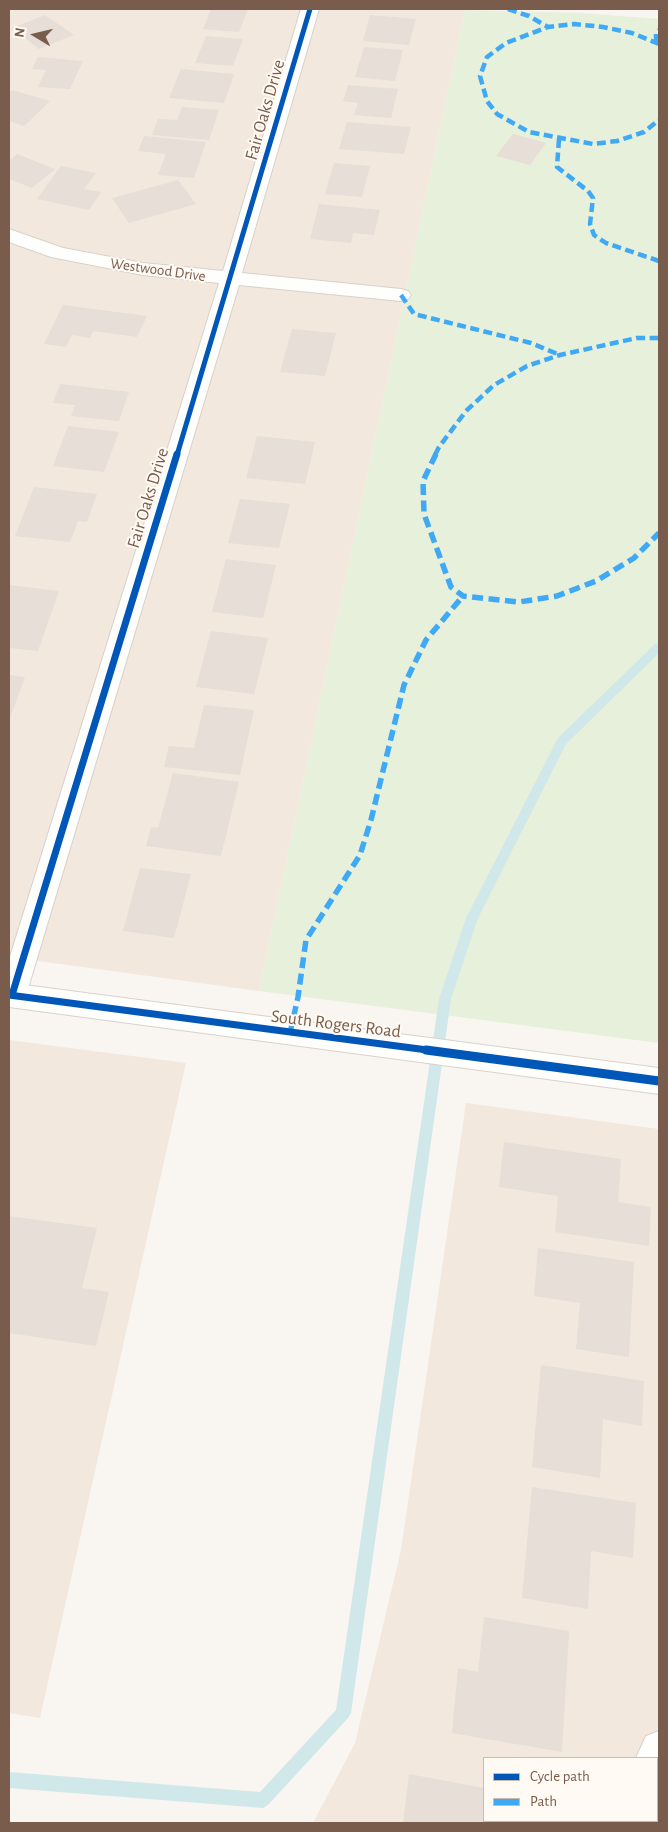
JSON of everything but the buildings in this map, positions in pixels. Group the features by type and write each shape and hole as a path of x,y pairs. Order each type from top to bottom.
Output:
{"street":[{"name":"Fair Oaks Drive","path":"10,995 230,280 310,9"},
{"name":"Westwood Drive","path":"9,235 58,253 143,270 401,296"},
{"name":"South Rogers Road","path":"10,995 659,1081"}],"shaded area":[{"path":"9,9 465,10 259,991 9,957"},
{"path":"9,1040 186,1063 40,1718 9,1713"},
{"path":"466,1103 659,1129 659,1823 313,1823 355,1743 401,1550"}],"green space":[{"path":"465,10 583,13 659,19 659,1043 259,991"}],"waterway":[{"path":"9,1780 263,1800 343,1713 445,999 472,918 562,741 659,647"}],"marked path":[{"path":"508,9 529,16 548,27"},
{"path":"659,44 632,33 603,27 574,24 548,27 506,43 487,57 480,76 487,101 497,114 529,132 593,144 617,141 644,132 659,120"},
{"path":"656,43 656,33 659,30"},
{"path":"559,139 557,167 588,191 593,198 590,224 594,235 606,243 659,261"},
{"path":"401,295 414,314 531,343 560,355"},
{"path":"659,338 637,338 560,355 527,366 494,385 466,411 439,447 423,481 424,514 451,587 463,596 519,602 557,596 596,581 634,558 659,533"},
{"path":"290,1033 298,997 306,940 360,855 371,820 404,685 426,640 463,596"}],"cycle path":[{"path":"12,995 230,280 310,9"},
{"path":"9,995 659,1081"}]}
